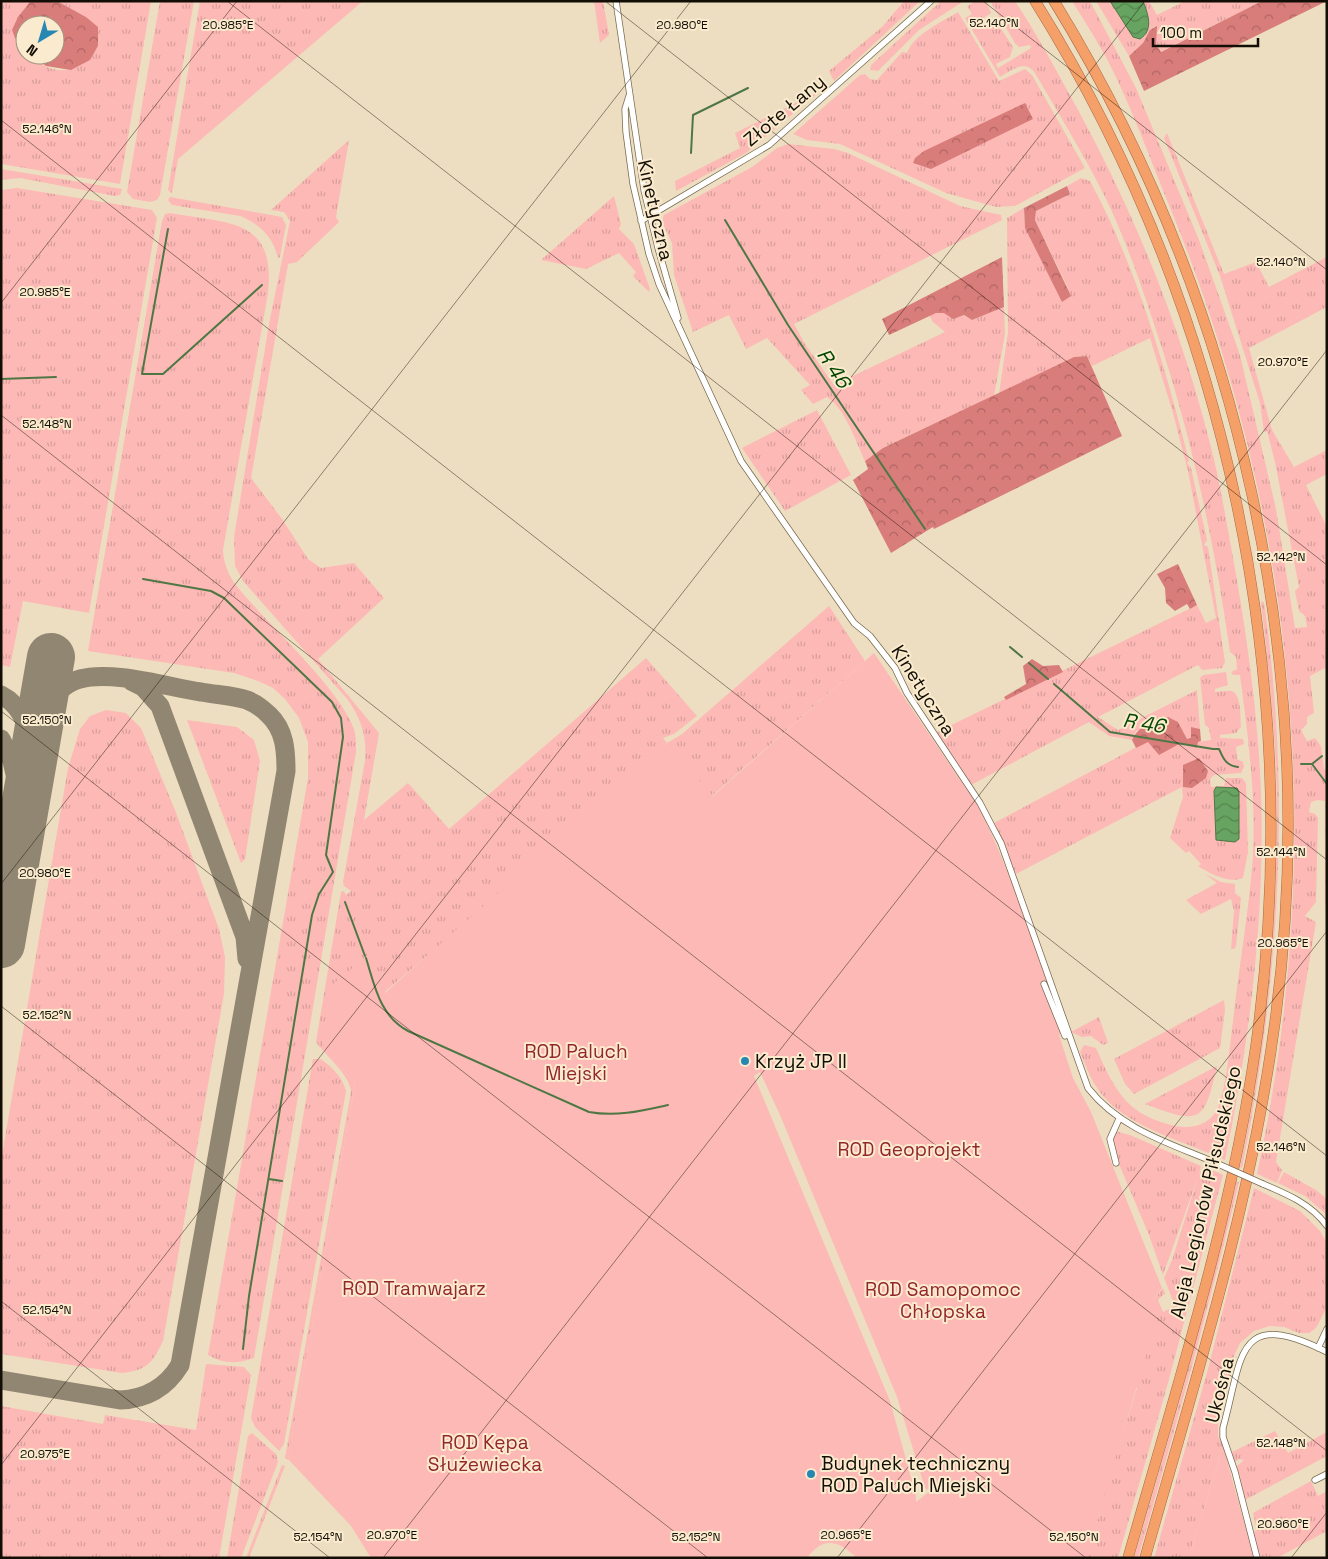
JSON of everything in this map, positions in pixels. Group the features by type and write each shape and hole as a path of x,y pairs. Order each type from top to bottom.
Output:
{"highway":[{"name":"Aleja Legionów Piłsudskiego","path":"1035,1 1067,55 1123,163 1158,242 1188,324 1216,417 1239,513 1257,615 1267,719 1271,835 1268,918 1260,1006 1250,1084 1236,1155 1209,1268 1128,1558"},
{"name":"Aleja Legionów Piłsudskiego","path":"1054,1 1085,54 1142,166 1176,244 1217,362 1241,447 1258,524 1273,613 1283,721 1287,802 1286,889 1279,986 1270,1061 1242,1204 1145,1558"}],"street":[{"name":"Kinetyczna","path":"616,1 629,96 650,215 680,325"},
{"name":"Złote Łany","path":"641,221 744,162 769,145 931,1"},
{"name":"Kinetyczna","path":"629,96 626,109 626,132 641,221 659,284 680,325 732,442 748,472 854,623 870,636 896,668 906,693 980,804 993,828 1062,1013 1080,1072"},
{"name":"Kinetyczna","path":"1044,984 1088,1088 1108,1111 1119,1119 1307,1206 1327,1226"},
{"path":"1116,1163 1110,1139 1119,1119"},
{"path":"1318,1348 1327,1329"},
{"name":"Ukośna","path":"1257,1558 1235,1472 1224,1440 1223,1428 1242,1355 1248,1344 1261,1335 1276,1333 1327,1352"},
{"path":"1316,1480 1327,1474"}],"green space":[{"path":"1,1 32,1 26,15 15,15 15,65 44,65 53,69 69,70 82,64 94,53 98,46 86,17 57,1 151,1 120,184 1,164"},
{"path":"57,1 86,17 98,27 98,46 90,60 71,70 45,65 65,65 65,15 20,15 30,2"},
{"path":"160,1 194,1 160,195 157,200 150,202 133,199 127,192"},
{"path":"200,1 363,1 178,159 172,193 168,190"},
{"path":"594,1 603,1 609,35 600,43"},
{"path":"904,1 920,1 834,81 829,71 882,27"},
{"path":"941,1 964,1 919,30 878,71 870,70 871,65"},
{"path":"976,1 986,1 991,13 973,25 974,29 987,21 996,21 1013,47 1010,57 996,64 998,68 1031,48 1030,45 1019,47 1015,43 990,1 1015,1 1049,56 1091,135 1135,227 1173,321 1189,370 1216,468 1240,597 1252,680 1260,764 1262,838 1261,885 1254,978 1242,1069 1225,1160 1146,1127 1117,1110 1097,1089 1080,1052 1084,1045 1096,1048 1108,1074 1122,1096 1130,1105 1152,1119 1174,1126 1187,1127 1205,1122 1215,1113 1222,1095 1227,1069 1253,856 1254,833 1248,743 1240,675 1233,675 1231,672 1237,669 1236,657 1230,652 1224,610 1199,485 1178,402 1137,273 1104,195 1035,73 1023,66 1000,77 965,18 972,14 967,6"},
{"path":"1072,1 1090,1 1136,88 1199,240 1240,355 1276,509 1295,628 1307,627 1305,616 1299,611 1295,591 1299,587 1275,462 1267,431 1264,432 1260,403 1220,276 1164,138 1167,133 1224,274 1256,262 1269,287 1327,257 1327,307 1249,348 1272,430 1294,467 1327,450 1327,474 1306,485 1327,527 1327,667 1310,676 1314,713 1307,717 1307,724 1301,730 1307,741 1315,738 1321,746 1324,769 1327,771 1327,904 1325,905 1325,801 1318,800 1311,802 1309,812 1315,814 1318,818 1316,902 1305,916 1316,922 1276,1162 1282,1170 1277,1183 1257,1174 1279,1050 1291,927 1294,805 1288,683 1272,562 1247,442 1212,323 1169,205 1124,94 1107,59"},
{"path":"1096,1 1149,1 1157,15 1185,1 1262,1 1160,52 1156,45 1156,26 1150,30 1143,43 1129,56"},
{"path":"1262,1 1327,1 1144,91 1129,56 1143,43 1150,30 1157,26 1156,45 1161,52"},
{"path":"958,12 999,81 1025,69 1032,75 1085,168 1015,206 996,207 946,193 840,144 807,140 793,134 860,75 865,74 870,79 877,80 902,52 907,53 915,40"},
{"path":"15,24 15,38 12,30"},
{"path":"820,91 746,153 676,191 675,181 740,148 735,133"},
{"path":"1025,103 1033,119 931,169 913,163 915,158 924,151"},
{"path":"349,140 336,217 339,222 297,262 288,264 251,478 282,519 308,559 321,568 354,563 384,598 318,659 379,733 364,820 408,783 449,829 646,658 697,716 674,734 663,738 667,743 682,734 829,606 865,661 712,796 666,743 652,765 381,995 323,1048 355,1084 288,1460 285,1458 351,1092 347,1079 316,1042 341,892 344,891 346,895 351,891 344,886 343,882 365,761 365,745 363,729 348,700 243,581 235,566 234,537 269,324 290,221 284,212 271,210"},
{"path":"788,144 834,149 848,153 960,206 1001,215 1002,220 794,324 805,344 834,385 945,332 933,322 929,315 951,313 968,317 972,320 1004,307 1005,334 994,396 883,448 865,461 840,410 827,397 813,404 801,390 810,385 767,338 746,349 729,315 693,332 674,275 672,243 662,222 664,215 752,167 777,148"},
{"path":"1,169 122,189 120,195 115,196 20,178 1,180"},
{"path":"1081,178 1090,181 1107,214 1136,283 1160,354 1189,461 1187,463 1191,468 1207,540 1204,545 1208,547 1225,662 1222,668 1202,670 1198,665 1098,717 1118,730 1197,690 1200,729 1191,727 1191,739 1187,739 1178,722 1136,731 1132,740 1109,736 1089,722 971,785 935,733 1197,605 1206,623 1216,618 1188,471 1173,413 1150,338 1092,366 1087,356 1074,357 999,394 1008,332 1007,218 1024,208 1025,228 1069,290 1035,220 1036,211 1070,194 1067,186"},
{"path":"1067,186 1070,194 1036,211 1035,220 1071,296 1062,302 1025,228 1024,208"},
{"path":"17,188 152,210 157,218 89,613 23,601 10,667 1,665 1,190"},
{"path":"614,196 621,224 619,229 634,244 650,289 649,292 633,276 636,272 619,253 586,269 541,260"},
{"path":"170,197 282,217 286,225 280,257 278,258 273,244 265,232 247,219 240,216 172,205 168,200"},
{"path":"170,213 229,223 244,229 256,237 264,250 268,268 268,293 223,550 224,559 226,568 239,589 310,666 337,699 354,729 356,740 356,752 254,1358 236,1362 219,1360 208,1355 308,778 308,742 299,718 285,699 273,688 258,681 234,673 88,651 162,221 165,214"},
{"path":"1002,257 1004,307 972,320 964,315 953,319 944,313 936,313 889,335 882,319"},
{"path":"1087,356 1122,436 934,529 933,527 891,553 853,480 868,469 865,461 883,448 1074,357"},
{"path":"817,410 851,475 785,511 742,448"},
{"path":"1178,564 1197,605 1190,609 1187,604 1175,611 1166,603 1165,588 1157,574"},
{"path":"1261,602 1264,602 1272,673 1277,744 1279,815 1277,886 1273,957 1265,1027 1255,1098 1242,1168 1240,1167 1263,1036 1275,903 1277,787 1270,682"},
{"path":"874,653 980,809 1015,890 1045,974 1064,1030 1059,1035 1073,1078 1091,1112 1162,1288 1152,1302 1155,1325 1086,1558 857,1558 838,1544 826,1543 819,1546 807,1558 371,1558 351,1526 288,1459 355,1084 323,1048 332,985 370,953 385,993 667,743 713,796","holes":["760,1072 780,1115 897,1397 925,1488 930,1491 916,1502 890,1401 754,1076"]},
{"path":"1032,659 1043,666 1059,665 1063,672 1006,700 1004,697 1026,684 1023,666"},
{"path":"1226,672 1228,685 1215,689 1215,692 1231,691 1235,693 1239,701 1241,727 1236,733 1220,735 1220,738 1243,739 1244,744 1236,747 1237,759 1243,762 1244,767 1241,773 1214,775 1210,779 1211,787 1224,786 1226,778 1242,778 1246,783 1248,852 1243,878 1231,880 1208,872 1198,866 1201,864 1189,851 1186,853 1170,838 1183,797 1182,787 1016,874 994,823 1148,741 1181,743 1197,748 1198,742 1211,740 1209,728 1205,725 1200,678 1203,675"},
{"path":"106,710 126,713 141,728 175,810 219,929 225,957 224,994 163,1341 148,1365 137,1370 122,1373 1,1354 1,1161 68,768 80,729 90,716"},
{"path":"1168,717 1178,722 1187,739 1191,738 1191,727 1200,729 1201,741 1198,742 1197,748 1181,743 1159,755 1148,742 1136,748 1132,740 1138,731 1147,725"},
{"path":"187,720 237,727 254,740 260,761 245,859 241,863"},
{"path":"1199,758 1208,771 1206,778 1192,788 1183,787 1183,765"},
{"path":"1205,874 1221,882 1235,884 1235,893 1241,898 1236,946 1234,949 1231,949 1234,911 1231,899 1201,914 1186,900 1217,883"},
{"path":"1224,1000 1225,1010 1220,1048 1134,1094 1125,1084 1114,1059"},
{"path":"1099,1017 1108,1043 1103,1045 1091,1036 1082,1037 1071,1032"},
{"path":"313,1059 320,1059 332,1068 342,1081 346,1091 284,1444 279,1451 255,1427 251,1418"},
{"path":"1217,1066 1208,1099 1203,1109 1197,1114 1189,1116 1178,1115 1145,1104"},
{"path":"1115,1131 1130,1135 1201,1166 1199,1175 1203,1166 1223,1175 1168,1383 1118,1558 1067,1558 1093,1533 1100,1511 1093,1503 1116,1455 1137,1388 1129,1378 1146,1305 1152,1302 1163,1288 1165,1293 1158,1300 1163,1312 1175,1306 1164,1278 1172,1260 1198,1177 1163,1275 1149,1235 1113,1150 1112,1141"},
{"path":"1284,1172 1316,1190 1327,1199 1327,1215 1305,1196 1278,1183"},
{"path":"1237,1181 1239,1182 1228,1229 1191,1370 1138,1558 1134,1558 1183,1389"},
{"path":"1254,1188 1300,1211 1320,1231 1327,1243 1327,1307 1316,1328 1309,1333 1299,1333 1284,1327 1270,1326 1254,1331 1240,1343 1234,1356 1218,1424 1218,1436 1223,1446 1189,1558 1154,1558 1208,1369"},
{"path":"206,1364 244,1367 251,1375 219,1558 1,1558 1,1406 103,1424 105,1415 196,1430"},
{"path":"1275,1431 1288,1453 1327,1432 1327,1456 1245,1500 1236,1467 1244,1460 1239,1459 1235,1462 1232,1452"},
{"path":"252,1433 276,1454 278,1462 241,1558 227,1558 248,1436"},
{"path":"1223,1446 1254,1558 1189,1558"},
{"path":"282,1465 285,1466 249,1558 246,1558"},
{"path":"1311,1481 1318,1496 1327,1491 1327,1531 1277,1558 1260,1558 1253,1532 1257,1530 1253,1513"}],"water":[{"path":"1110,1 1143,1 1149,22 1147,31 1140,39 1133,37"},
{"path":"1216,787 1237,788 1239,792 1239,839 1235,842 1216,840 1214,791"}],"waterway":[{"path":"691,153 693,115 748,88"},
{"name":"R 46","path":"725,220 788,325 925,529"},
{"path":"168,229 142,374 163,374 262,285"},
{"path":"1,379 56,377"},
{"path":"143,579 211,591 224,598 332,702 341,718 343,737 326,855 333,872 319,894 312,915 249,1296 243,1349"},
{"name":"R 46","path":"1010,647 1022,657"},
{"name":"R 46","path":"1029,663 1048,679"},
{"name":"R 46","path":"1054,684 1110,732 1219,749 1228,763 1238,767"},
{"path":"1312,764 1322,756"},
{"name":"R 46","path":"1301,764 1312,764"},
{"name":"R 46","path":"1312,764 1327,784"},
{"path":"345,902 365,956"},
{"path":"366,958 376,990 385,1009 399,1025 408,1031 589,1112 619,1114 668,1105"},
{"path":"269,1179 282,1181"}],"taxiway":[{"path":"1,1380 120,1400 147,1395 154,1391 162,1386 180,1365 286,771 284,741 278,727 262,708 241,698 140,680 93,677 80,679 68,684 53,697 41,713"},
{"path":"131,681 143,687 160,706 245,937 247,959"},
{"path":"1,695 15,705 20,712 30,735 34,752"},
{"path":"1,739 12,761 24,813"}],"runway":[{"path":"1,944 51,657"}],"place":[{"name":"Krzyż JP II","path":"745,1061"},
{"name":"Budynek techniczny ROD Paluch Miejski","path":"811,1474"}],"park label":[{"name":"ROD Paluch Miejski","path":"576,1062"},
{"name":"ROD Geoprojekt","path":"909,1149"},
{"name":"ROD Tramwajarz","path":"414,1288"},
{"name":"ROD Samopomoc Chłopska","path":"943,1300"},
{"name":"ROD Kępa Służewiecka","path":"485,1453"}]}
